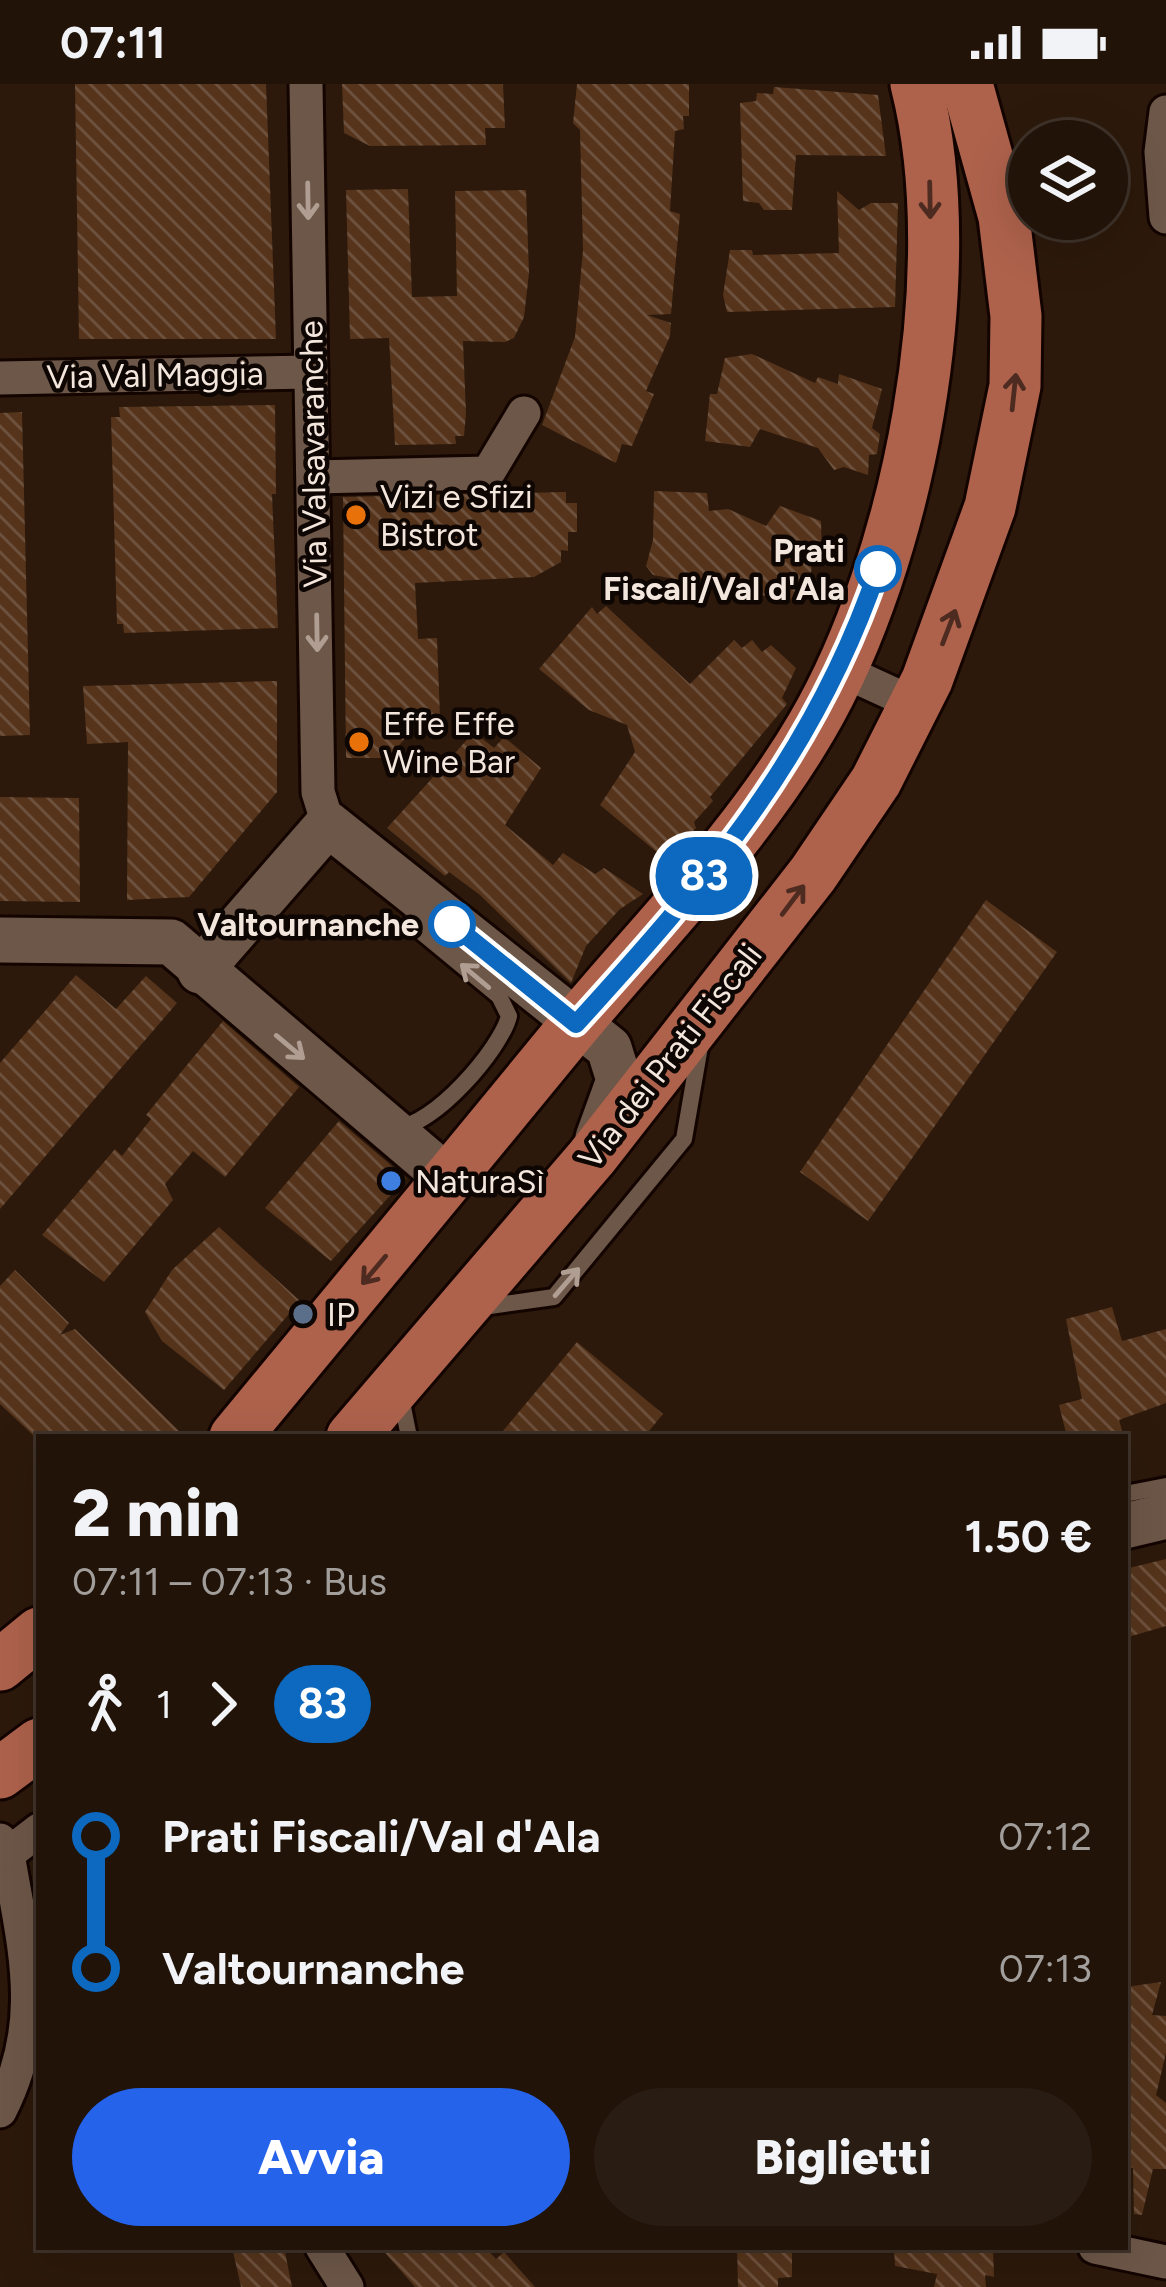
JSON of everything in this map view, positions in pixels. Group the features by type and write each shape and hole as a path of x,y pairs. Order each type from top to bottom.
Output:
{"main road":[{"path":"246,1429 576,1024 738,836 811,728 841,670 899,505 924,388 930,197 928,147 916,84"},
{"name":"Via dei Prati Fiscali","path":"382,1421 458,1312 592,1157 844,831 915,704 974,556 1015,386 1016,316 1004,217 967,84"},
{"path":"0,1773 36,1746"}],"street":[{"name":"Via Valsavaranche","path":"306,84 318,792 328,824"},
{"path":"1166,112 1160,152 1166,217"},
{"name":"Via Val Maggia","path":"0,378 311,372"},
{"path":"315,477 488,473 524,413"},
{"path":"841,670 915,704"},
{"path":"200,971 328,824 609,1048 619,1074 592,1157"},
{"path":"0,940 171,942 449,1180"},
{"path":"1128,1525 1166,1516"},
{"path":"0,2111 16,2076 31,2020 4,1847 36,1831"},
{"path":"324,2250 347,2287"},
{"path":"1109,2250 1166,2262"}],"lane":[{"path":"385,1125 405,1128 426,1120 499,1039 509,1016 499,996 413,925 415,895"},
{"path":"458,1312 554,1297 684,1139 706,1010"},
{"path":"1128,1494 1166,1486"}],"building":[{"path":"75,84 266,84 276,339 79,339"},
{"path":"342,84 503,84 505,128 485,128 486,145 370,146 344,133"},
{"path":"577,84 689,84 689,116 683,116 684,129 675,131 670,211 680,214 671,314 647,315 671,323 670,336 646,391 654,394 632,446 622,444 616,463 542,425 575,337 583,250 580,130 573,123"},
{"path":"774,87 878,95 886,156 796,155 792,210 764,210 759,203 743,201 740,103 756,101 757,93 773,94"},
{"path":"408,189 412,297 457,296 455,191 526,190 529,273 524,317 514,338 505,342 463,341 466,413 464,436 455,436 456,444 395,445 389,338 350,339 346,190"},
{"path":"837,191 859,210 871,203 898,203 895,307 727,312 723,295 730,250 752,250 753,255 839,253"},
{"path":"752,354 815,383 818,377 838,384 839,374 882,389 872,428 880,434 877,454 869,455 868,475 844,467 834,470 818,448 760,429 750,447 705,441 710,394 717,394 725,358"},
{"path":"275,405 276,494 272,494 278,628 124,633 123,624 117,624 111,417 120,417 119,407"},
{"path":"22,412 30,735 0,736 0,413"},
{"path":"654,491 707,493 709,511 728,509 766,526 780,506 821,521 822,559 812,562 809,597 800,602 761,595 712,573 711,580 695,577 702,584 653,575 646,566 653,540"},
{"path":"566,492 566,503 577,503 577,532 568,532 568,551 561,550 561,562 534,577 415,583 418,639 437,638 440,717 404,718 405,738 389,758 346,758 343,497"},
{"path":"606,606 690,684 734,640 742,648 752,640 762,652 771,645 796,668 782,698 787,704 710,797 713,801 694,822 696,828 669,855 661,849 658,853 600,805 635,752 627,725 589,710 539,669 592,607 597,614"},
{"path":"277,681 277,792 189,897 127,900 128,742 87,744 83,686"},
{"path":"474,732 494,748 504,737 541,768 505,825 553,865 563,853 595,874 604,868 643,894 620,909 586,946 571,983 480,895 449,872 445,876 387,828"},
{"path":"0,797 79,798 80,902 0,901"},
{"path":"986,900 1057,952 868,1221 800,1172"},
{"path":"76,975 116,1009 146,976 177,1003 0,1209 0,1063"},
{"path":"223,1021 299,1087 225,1177 193,1151 165,1184 173,1200 104,1282 42,1235 115,1149 122,1156 151,1119 146,1115"},
{"path":"339,1121 406,1178 331,1261 265,1208"},
{"path":"219,1227 300,1301 224,1390 162,1341 145,1312 172,1270"},
{"path":"15,1270 69,1323 60,1335 75,1329 182,1434 35,1437 0,1404 0,1286"},
{"path":"1112,1307 1122,1341 1166,1329 1166,1403 1119,1420 1123,1434 1066,1434 1059,1405 1082,1399 1066,1319"},
{"path":"577,1342 663,1414 646,1434 500,1434"},
{"path":"1166,1559 1166,1626 1128,1637 1128,1568"},
{"path":"1161,1982 1152,2015 1166,2016 1166,2053 1156,2095 1166,2103 1166,2169 1153,2169 1142,2215 1134,2214 1133,2168 1128,2168 1128,1987"},
{"path":"233,2250 285,2250 292,2287 241,2287"},
{"path":"383,2250 488,2250 496,2259 504,2252 535,2287 415,2287"},
{"path":"737,2250 792,2250 792,2277 778,2278 778,2287 738,2287"},
{"path":"894,2250 993,2250 994,2277 985,2275 986,2287 934,2287 937,2274 895,2266"}],"bus line":[{"name":"83","path":"452,924 576,1024 738,836 768,793 811,728 841,670 878,569"}],"place":[{"name":"Vizi e Sfizi Bistrot","path":"356,515"},
{"name":"Prati Fiscali/Val d'Ala","path":"878,569"},
{"name":"Effe Effe Wine Bar","path":"359,742"},
{"name":"Valtournanche","path":"452,924"},
{"name":"NaturaSì","path":"391,1181"},
{"name":"IP","path":"303,1314"}]}
